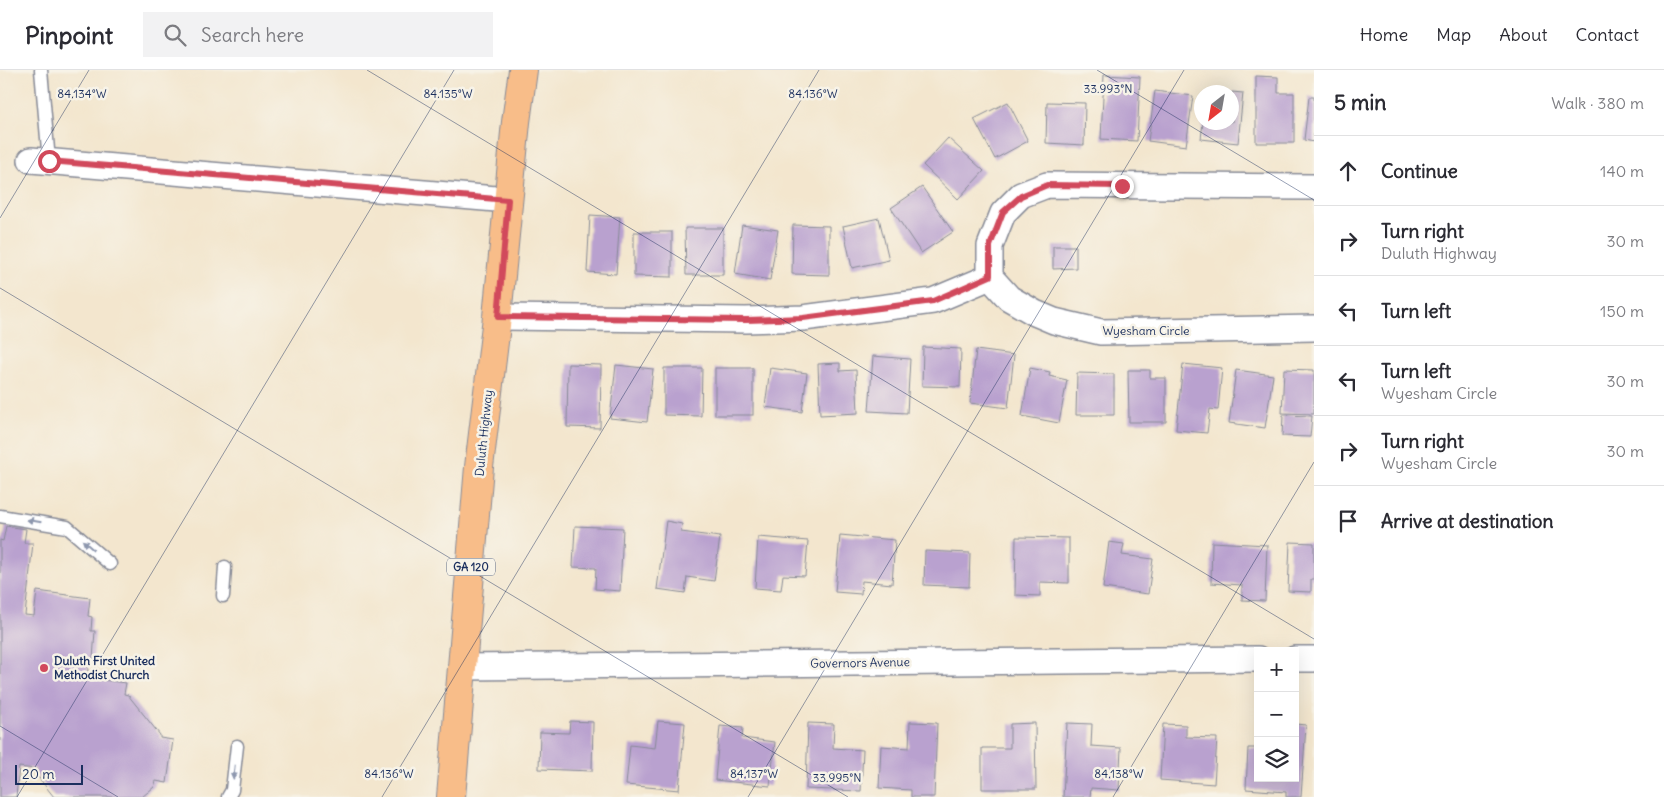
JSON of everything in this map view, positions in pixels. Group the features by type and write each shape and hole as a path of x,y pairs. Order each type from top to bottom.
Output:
{"main road":[{"name":"Duluth Highway","path":"451,797 479,467 498,317 508,200 523,70"}],"street":[{"path":"40,160 508,200"},
{"path":"498,317 746,320 803,318 933,301 990,276 990,246 1003,212 1021,196 1047,185 1314,187"},
{"name":"Wyesham Circle","path":"990,276 1009,298 1035,313 1054,321 1101,332 1314,328"},
{"name":"Governors Avenue","path":"462,667 1254,659"},
{"path":"1299,659 1314,659"}],"lane":[{"path":"40,160 41,70"},
{"path":"0,516 67,527 110,564"},
{"path":"223,596 225,567"},
{"path":"228,797 232,790 237,746"}],"building":[{"path":"1104,75 1140,77 1137,141 1101,139"},
{"path":"1256,76 1278,77 1278,93 1294,93 1294,143 1256,143"},
{"path":"1155,91 1193,96 1186,146 1148,141"},
{"path":"1239,93 1243,93 1238,143 1201,139 1202,130 1239,130"},
{"path":"1309,97 1314,97 1314,142 1304,140"},
{"path":"1008,102 1028,141 995,159 974,119"},
{"path":"1047,102 1085,103 1084,145 1046,143"},
{"path":"948,138 984,171 958,199 923,165"},
{"path":"922,187 953,232 921,253 891,208"},
{"path":"590,215 620,217 616,274 587,272"},
{"path":"879,218 889,260 852,268 843,226"},
{"path":"742,225 778,230 770,280 735,274"},
{"path":"793,225 829,226 829,275 792,274"},
{"path":"685,228 723,228 723,275 686,275"},
{"path":"634,232 672,232 672,277 634,276"},
{"path":"1053,246 1076,246 1076,268 1053,269"},
{"path":"923,347 961,349 960,387 922,386"},
{"path":"976,350 1014,355 1008,408 970,403"},
{"path":"873,356 910,359 907,413 869,411"},
{"path":"840,363 840,371 856,370 858,413 820,415 818,364"},
{"path":"568,364 601,365 600,428 567,427"},
{"path":"1183,364 1222,368 1218,410 1210,409 1207,433 1176,430"},
{"path":"616,365 653,369 647,422 610,418"},
{"path":"664,368 702,368 701,416 664,415"},
{"path":"715,368 753,368 753,415 715,415"},
{"path":"770,368 807,373 802,412 765,407"},
{"path":"1030,368 1050,372 1049,376 1067,380 1059,423 1022,416"},
{"path":"1284,369 1314,370 1314,414 1282,413"},
{"path":"1128,370 1150,370 1150,378 1166,378 1166,422 1129,422"},
{"path":"1236,370 1273,375 1265,428 1229,423"},
{"path":"1077,373 1114,374 1114,415 1076,415"},
{"path":"1283,415 1312,416 1310,437 1282,436"},
{"path":"666,521 682,524 681,532 720,537 714,581 687,577 685,593 657,589"},
{"name":"Duluth First United Methodist Church","path":"6,526 26,529 24,543 33,543 25,615 34,616 37,591 90,598 88,616 92,617 91,631 95,631 93,659 89,659 87,678 126,683 124,694 128,695 160,735 160,738 173,740 167,783 156,781 154,787 142,797 54,797 35,773 35,769 19,767 16,797 0,797 0,540 3,541"},
{"path":"575,526 623,528 620,591 595,589 596,568 573,567"},
{"path":"840,535 895,540 892,584 862,581 861,594 835,592"},
{"path":"758,537 808,541 805,576 783,575 781,590 755,588"},
{"path":"1016,537 1069,538 1069,583 1040,582 1040,596 1015,595"},
{"path":"1109,542 1124,544 1122,555 1153,559 1148,594 1103,588"},
{"path":"1212,542 1267,545 1265,601 1242,600 1242,585 1211,583"},
{"path":"1290,542 1314,543 1314,579 1311,579 1311,592 1288,591"},
{"path":"925,551 970,553 969,587 924,585"},
{"path":"570,721 593,722 592,771 539,769 540,732 569,733"},
{"path":"658,721 685,723 679,790 626,785 630,745 655,748"},
{"path":"910,722 937,723 934,797 911,797 911,790 879,788 881,746 909,748"},
{"path":"808,723 834,724 833,748 863,750 861,791 806,789"},
{"path":"1035,723 1036,789 982,789 982,748 1010,748 1010,724"},
{"path":"1067,723 1092,724 1091,746 1121,748 1119,790 1091,788 1090,797 1063,797"},
{"path":"1163,724 1186,725 1186,737 1217,738 1214,784 1160,780"},
{"path":"1299,724 1306,725 1301,797 1286,797 1286,792 1246,789 1248,748 1254,748 1254,782 1299,782"},
{"path":"720,726 743,728 742,738 775,742 770,786 715,780"}],"place":[{"name":"Duluth First United Methodist Church","path":"44,668"}],"route":[{"path":"49,161 508,200 498,317 746,320 803,318 933,301 990,276 990,246 1003,212 1021,196 1047,185 1122,186"}]}
